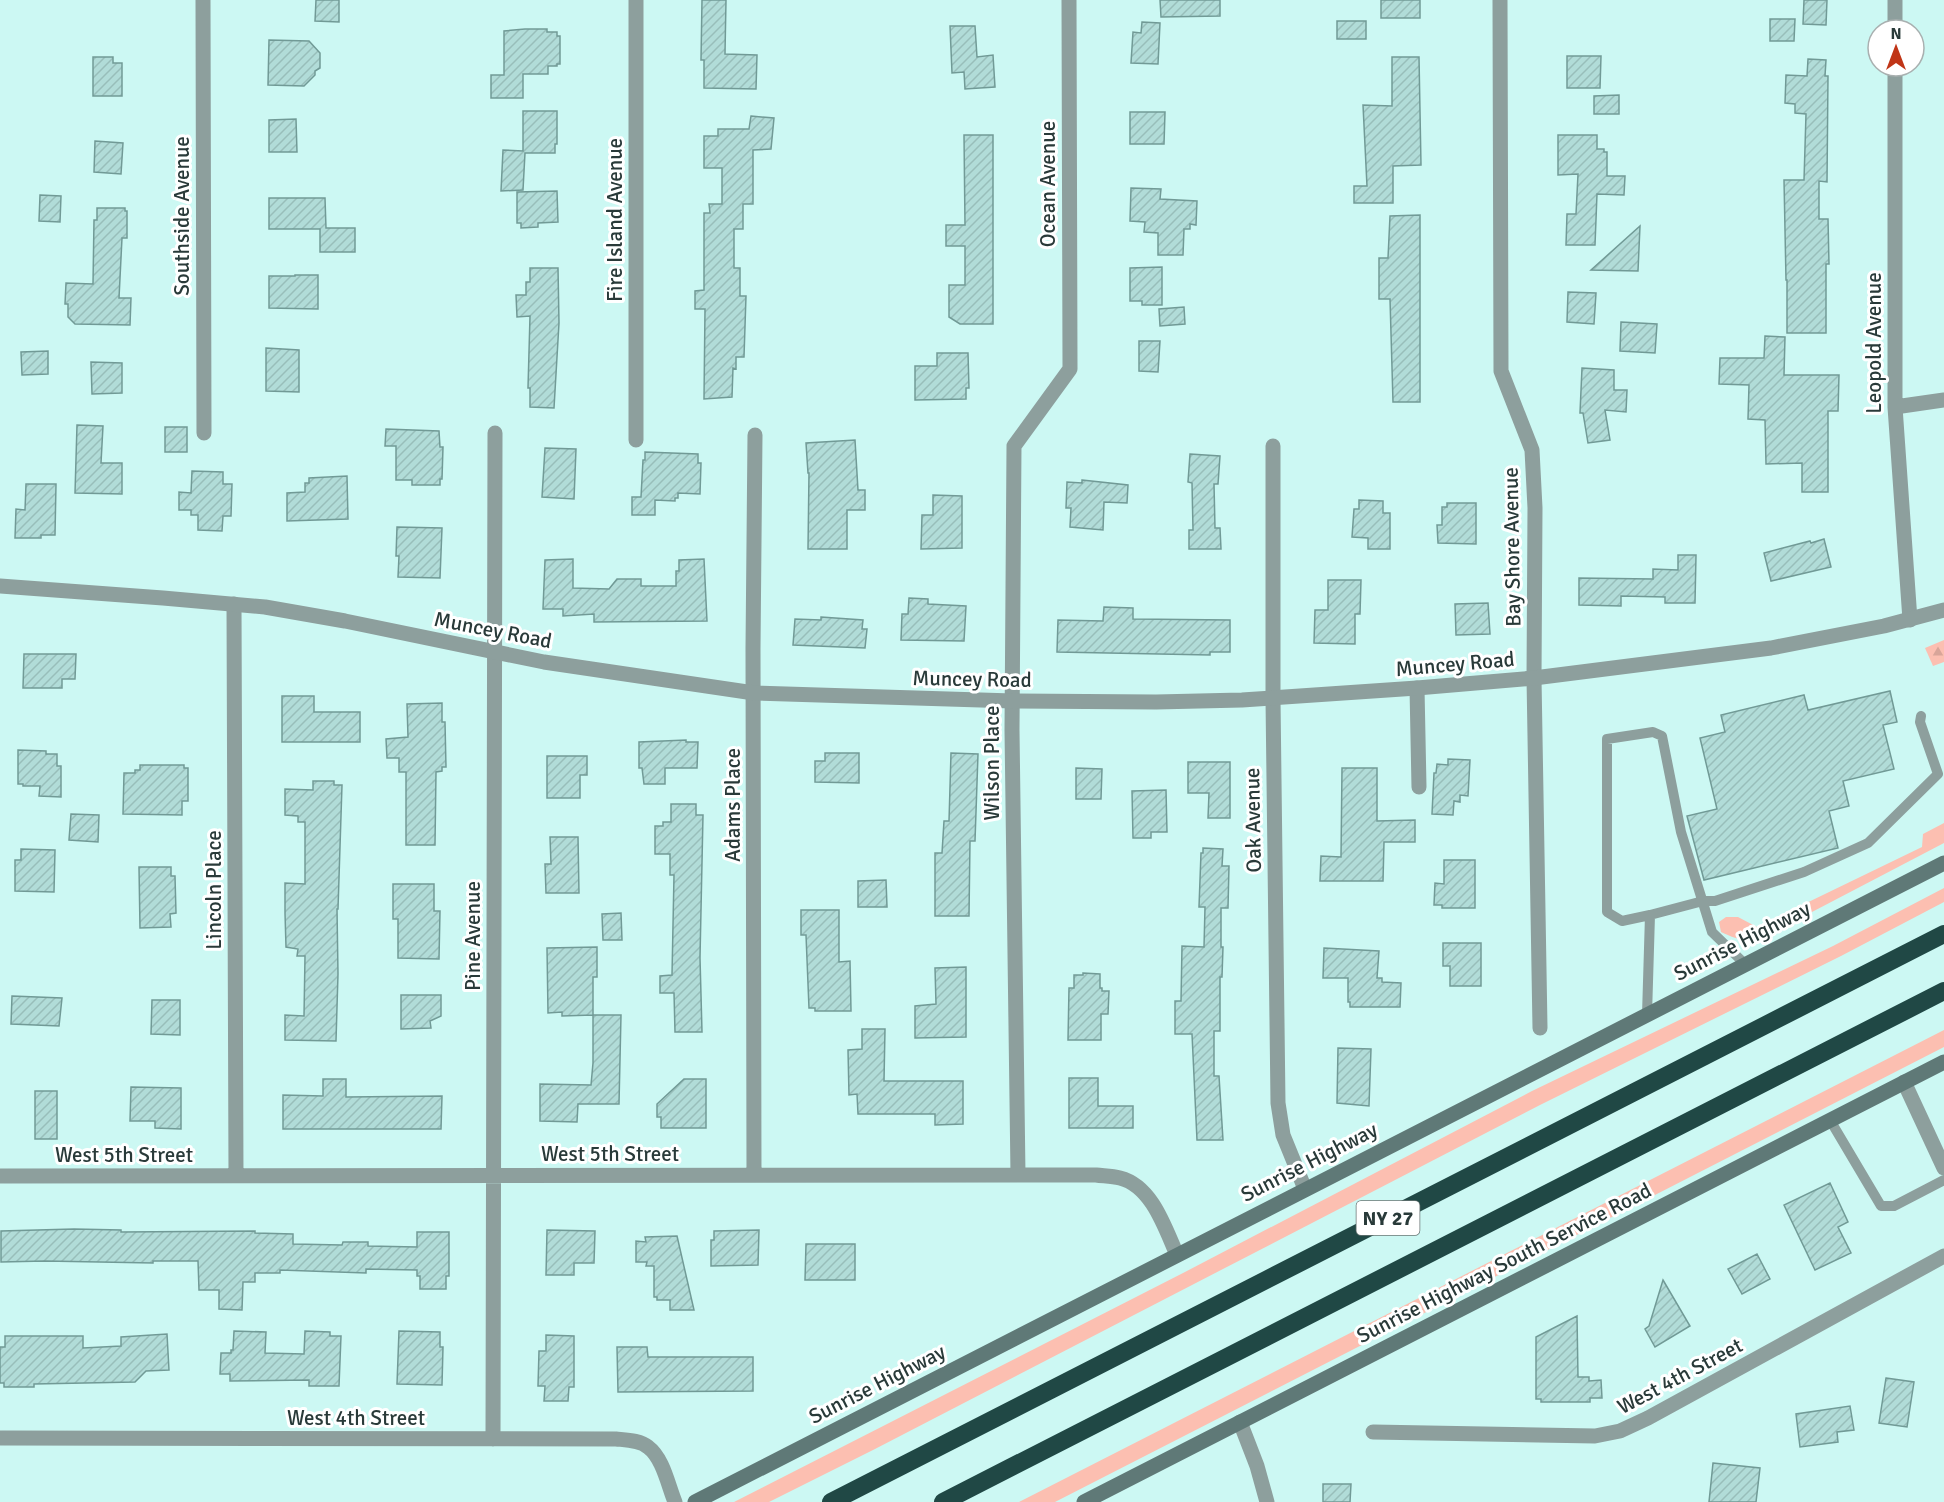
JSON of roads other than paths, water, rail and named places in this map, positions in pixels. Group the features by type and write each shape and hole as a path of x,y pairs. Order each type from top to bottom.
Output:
{"highway":[{"name":"NY 27","path":"831,1502 1944,934"},
{"name":"NY 27","path":"944,1502 1944,992"}],"main road":[{"name":"Sunrise Highway","path":"695,1502 1944,863"},
{"name":"Sunrise Highway South Service Road","path":"1084,1502 1944,1062"}],"street":[{"name":"Southside Avenue","path":"203,0 204,433"},
{"name":"Fire Island Avenue","path":"636,0 636,440"},
{"name":"Ocean Avenue","path":"1069,0 1070,369"},
{"name":"Bay Shore Avenue","path":"1500,0 1501,371 1532,450 1535,508 1534,678 1540,1028"},
{"path":"1895,0 1895,18"},
{"name":"Leopold Avenue","path":"1895,78 1894,407 1910,620"},
{"name":"Wilson Place","path":"1018,1174 1013,701 1014,446 1070,369"},
{"path":"1894,407 1944,400"},
{"name":"Pine Avenue","path":"493,1439 495,433"},
{"name":"Adams Place","path":"754,1175 755,435"},
{"name":"Oak Avenue","path":"1273,446 1273,699 1278,1103 1283,1135 1305,1189"},
{"name":"Muncey Road","path":"0,586 234,604 345,621 544,662 754,693 1013,701 1156,702 1273,699 1534,678 1771,648 1910,620 1944,610"},
{"name":"Lincoln Place","path":"234,604 236,1176"},
{"path":"1417,688 1419,787"},
{"path":"1904,1083 1944,1168"},
{"name":"West 5th Street","path":"0,1176 1096,1175 1121,1178 1132,1183 1149,1198 1178,1255"},
{"name":"West 4th Street","path":"1373,1432 1595,1436 1620,1431 1641,1422 1944,1256"},
{"path":"1240,1422 1257,1466 1267,1502"},
{"name":"West 4th Street","path":"0,1438 616,1439 639,1442 648,1446 659,1461 675,1502"}],"lane":[{"path":"1746,965 1712,932 1704,901 1681,832 1662,736 1653,732 1607,739 1607,912 1623,921 1704,901 1715,901 1804,872 1868,843 1938,774 1920,722 1921,716"},
{"path":"1647,1015 1650,915"},
{"path":"1830,1120 1881,1206 1894,1206 1944,1180"}]}
